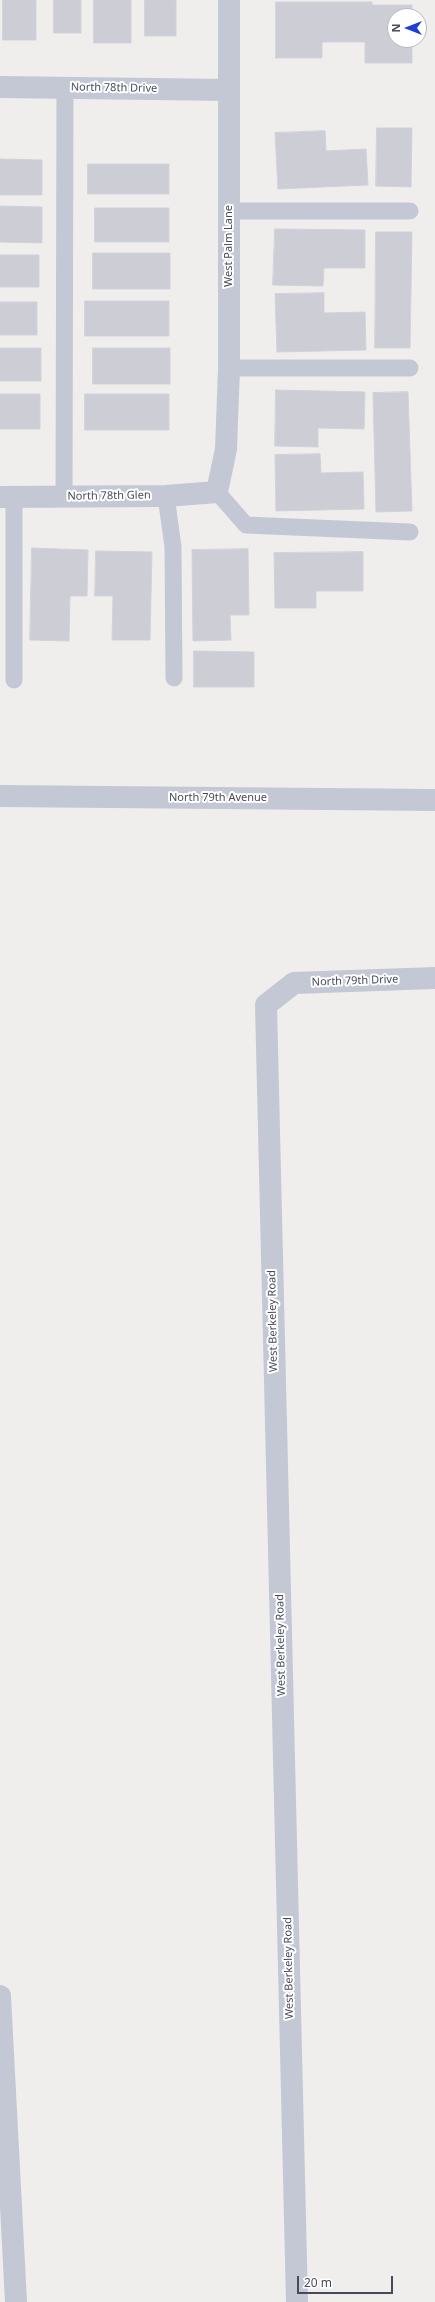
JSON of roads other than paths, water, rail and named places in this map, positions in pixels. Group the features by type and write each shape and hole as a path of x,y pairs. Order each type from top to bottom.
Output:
{"street":[{"name":"West Palm Lane","path":"217,492 226,449 230,368 229,0"},
{"name":"North 78th Drive","path":"0,87 229,90"},
{"name":"North 78th Glen","path":"7,497 166,496 217,492"},
{"name":"North 79th Avenue","path":"0,796 435,800"},
{"name":"North 79th Drive","path":"280,994 294,983 435,978"},
{"name":"West Berkeley Road","path":"280,994 266,1005 297,2302"},
{"path":"0,1996 16,2302"}],"lane":[{"path":"64,497 65,87"},
{"path":"229,211 410,211"},
{"path":"230,368 410,368"},
{"path":"217,492 246,525 410,532"},
{"path":"166,496 173,547 174,678"},
{"path":"7,497 14,680"}]}
